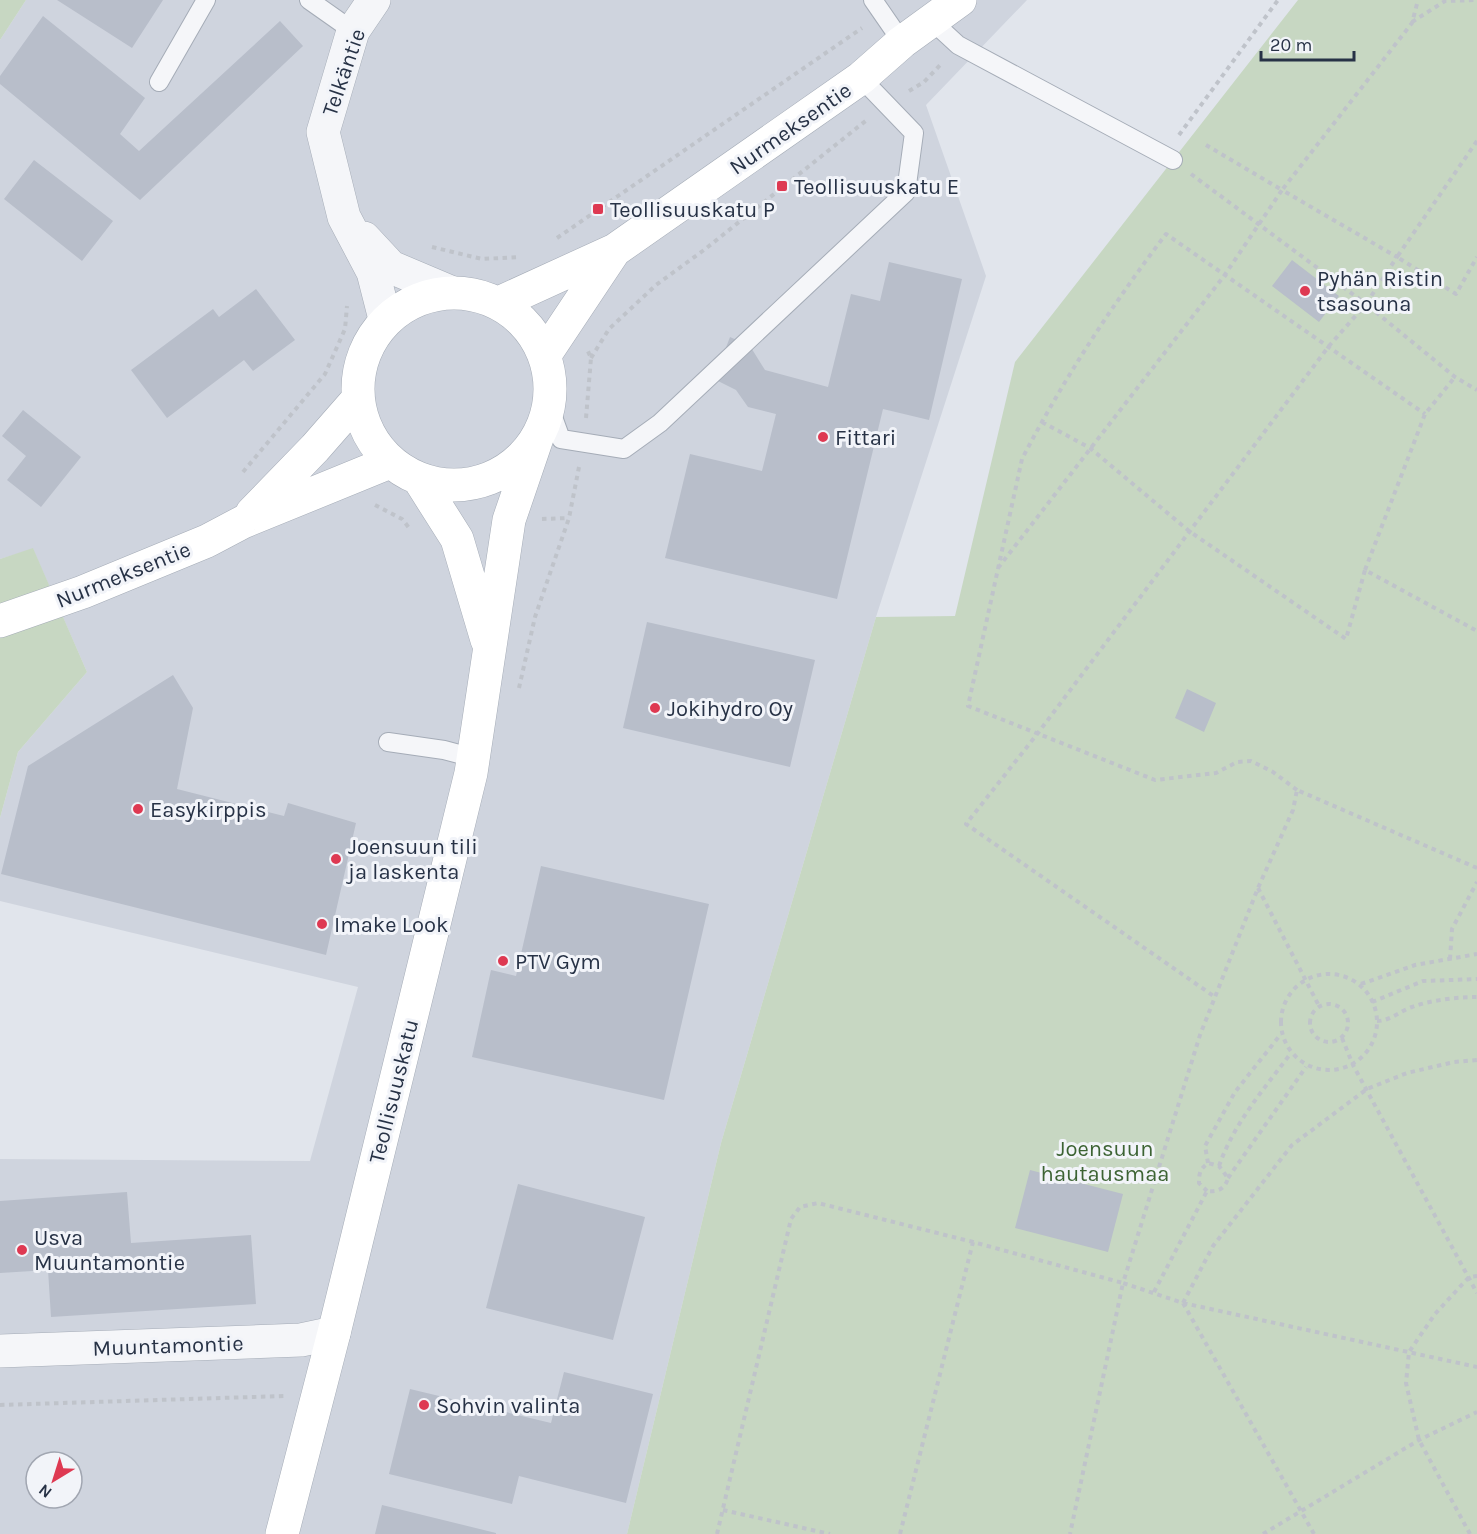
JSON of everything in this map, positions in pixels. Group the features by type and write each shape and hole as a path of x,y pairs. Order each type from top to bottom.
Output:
{"street":[{"name":"Telkäntie","path":"374,0 353,31 323,132 344,217 373,272 385,319"},
{"name":"Nurmeksentie","path":"501,302 615,250 861,78 902,42 960,0"},
{"name":"Telkäntie","path":"344,217 391,267 450,292"},
{"name":"Nurmeksentie","path":"544,356 615,250"},
{"path":"450,292 501,302 535,338 544,356 549,406 537,438 527,453 501,474 469,485 452,486 419,479 390,462 367,432 357,400 364,353 385,319 417,300 450,292"},
{"name":"Nurmeksentie","path":"243,522 315,448 357,400"},
{"name":"Teollisuuskatu","path":"282,1534 334,1333 474,758 509,520 537,438"},
{"name":"Nurmeksentie","path":"0,621 114,579 207,541 243,522 390,462"},
{"name":"Teollisuuskatu","path":"419,479 457,539 489,645"},
{"name":"Muuntamontie","path":"0,1351 301,1340 334,1333"}],"lane":[{"path":"159,82 206,0"},
{"path":"309,0 353,31"},
{"path":"873,0 902,42"},
{"path":"932,21 958,45 1173,160"},
{"path":"549,406 561,439 624,449 660,423 906,192 914,133 861,78"},
{"path":"388,742 444,750 474,758"}],"path":[{"path":"1278,0 1176,140 1173,160 1366,304 1455,378 1477,390"},
{"path":"1412,23 1418,0"},
{"path":"997,569 1224,276 1282,190 1412,23 1445,1 1477,0"},
{"path":"591,358 609,329 656,285 704,250 888,104 924,82 958,45"},
{"path":"1215,997 966,824 1038,734 1329,346 1366,304 1477,141"},
{"path":"1206,145 1456,294 1477,257"},
{"path":"1425,414 1166,234 1122,292 1041,422 1022,459 968,706 1155,780 1216,773 1237,762 1251,761 1273,771 1296,790 1477,868"},
{"path":"1041,422 1090,448 1189,531 1346,639 1365,570 1425,414 1455,378"},
{"path":"367,508 376,504 402,519 414,535"},
{"path":"509,520 569,518"},
{"path":"1365,570 1477,631"},
{"path":"1070,1534 1124,1283 1200,1035 1258,888 1293,810 1296,790"},
{"path":"1450,959 1452,929 1477,882"},
{"path":"1258,888 1319,1006"},
{"path":"1361,984 1415,965 1477,954"},
{"path":"1318,975 1347,976 1361,984 1372,1002 1377,1021 1376,1036 1366,1054 1353,1065 1324,1071 1306,1067 1291,1053 1281,1034 1281,1020 1287,998 1306,981 1318,975"},
{"path":"1372,1002 1423,981 1477,979"},
{"path":"1377,1021 1383,1021 1412,1007 1459,997 1477,997"},
{"path":"1330,1004 1345,1011 1348,1029 1342,1038 1332,1042 1316,1036 1311,1024 1312,1014 1319,1006 1330,1004"},
{"path":"1208,1163 1206,1146 1235,1092 1281,1034"},
{"path":"1342,1038 1353,1065 1477,1293"},
{"path":"1219,1166 1226,1147 1247,1111 1291,1053"},
{"path":"1183,1303 1214,1246 1292,1145 1367,1089 1407,1073 1454,1062 1477,1060"},
{"path":"1208,1163 1202,1168 1199,1183 1207,1191 1216,1192 1226,1185 1228,1178 1306,1067"},
{"path":"1208,1163 1219,1166 1228,1178"},
{"path":"1154,1292 1207,1191"},
{"path":"717,1534 791,1219 800,1207 818,1203 1124,1283 1183,1303 1477,1367"},
{"path":"900,1534 973,1242"},
{"path":"1470,1534 1419,1440 1406,1383 1409,1352 1435,1314 1469,1277 1477,1276"},
{"path":"1183,1303 1314,1534"},
{"path":"0,1405 288,1396"},
{"path":"1263,1534 1419,1440 1477,1412"},
{"path":"723,1510 830,1534"}],"shaded area":[{"path":"26,0 1027,0 926,105 986,276 876,617 721,1143 627,1534 0,1534 0,1159 310,1161 358,987 0,901 0,818 18,752 87,672 33,549 0,559 0,40"}],"green space":[{"path":"0,0 26,0 0,40"},
{"name":"Joensuun hautausmaa","path":"1298,0 1477,0 1477,1534 627,1534 721,1143 876,617 955,616 1015,362"},
{"path":"33,548 87,672 18,752 0,818 0,559"}],"building":[{"path":"57,0 163,0 132,48"},
{"path":"43,16 145,98 120,134 139,151 280,21 303,46 140,200 0,84 0,76"},
{"path":"34,160 113,221 82,261 4,199"},
{"name":"Pyhän Ristin tsasouna","path":"1292,260 1339,296 1319,322 1272,286"},
{"name":"Fittari","path":"889,262 962,279 929,420 883,409 837,599 665,558 690,454 762,471 776,414 748,407 736,390 714,379 730,337 750,346 765,370 828,387 851,294 880,301"},
{"path":"256,289 295,340 253,371 244,360 167,418 131,370 213,309 219,317"},
{"path":"23,410 81,457 41,507 7,480 26,456 2,436"},
{"path":"647,622 815,660 790,767 623,728"},
{"name":"Easykirppis","path":"173,675 193,708 177,789 284,816 288,803 356,823 326,955 1,874 28,766"},
{"path":"1187,689 1216,703 1204,732 1175,718"},
{"path":"541,866 709,904 664,1100 472,1057 491,970 516,976"},
{"path":"1030,1170 1123,1194 1108,1252 1015,1228"},
{"path":"518,1184 645,1217 613,1340 486,1308"},
{"path":"127,1192 131,1243 251,1235 256,1304 51,1317 48,1270 0,1273 0,1201"},
{"path":"564,1372 653,1394 626,1503 519,1476 512,1504 389,1474 410,1389 551,1423"},
{"path":"382,1505 496,1533 496,1534 375,1534"}],"place":[{"name":"Teollisuuskatu E","path":"782,186"},
{"name":"Teollisuuskatu P","path":"598,209"},
{"name":"Pyhän Ristin tsasouna","path":"1305,291"},
{"name":"Fittari","path":"823,437"},
{"name":"Jokihydro Oy","path":"655,708"},
{"name":"Easykirppis","path":"138,809"},
{"name":"Joensuun tili ja laskenta","path":"336,859"},
{"name":"Imake Look","path":"322,924"},
{"name":"PTV Gym","path":"503,961"},
{"name":"Usva Muuntamontie","path":"22,1250"},
{"name":"Sohvin valinta","path":"424,1405"}]}
